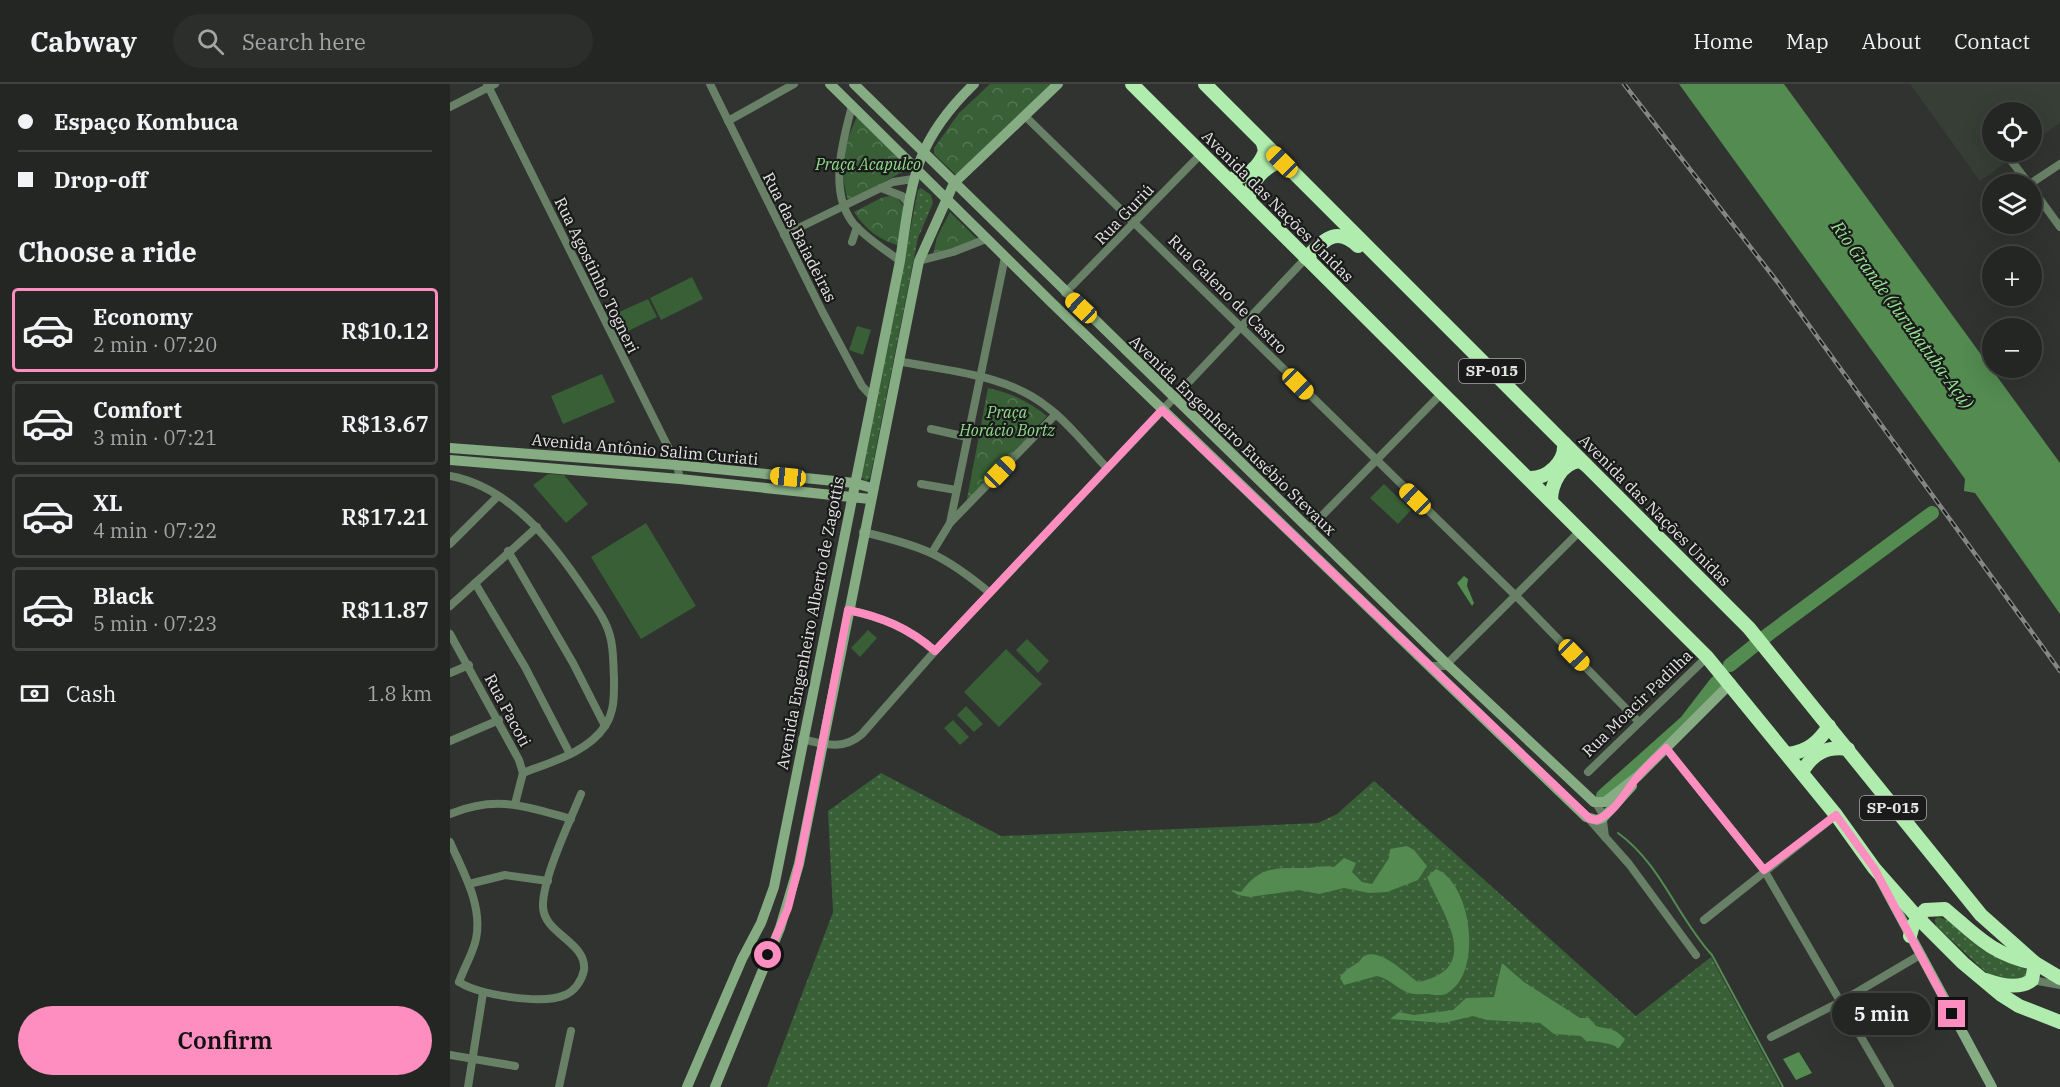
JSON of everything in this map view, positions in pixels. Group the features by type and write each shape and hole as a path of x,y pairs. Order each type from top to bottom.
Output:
{"highway":[{"name":"Avenida das Nações Unidas","path":"1132,84 1581,530 1728,681"},
{"name":"Avenida das Nações Unidas","path":"1205,84 1749,627 1981,915 2035,963 2060,978"},
{"path":"1228,179 1244,177 1255,167 1265,151 1263,143"},
{"path":"1249,201 1251,185 1269,166 1282,162"},
{"path":"1306,258 1327,238 1342,236 1353,241 1389,273 1397,276"},
{"path":"1528,478 1542,477 1556,465 1564,455 1564,443"},
{"path":"1551,501 1554,480 1573,462 1580,461 1586,465"},
{"name":"SP-015","path":"1728,681 1836,815 1874,868 1918,918 1978,976 2019,1006 2060,1022"},
{"path":"1788,754 1806,750 1823,736 1829,726"},
{"path":"1802,772 1812,758 1822,750 1838,747 1848,749"},
{"path":"1910,936 1918,918 1930,908 1945,909 1983,943 2015,959 2035,963 2032,980 2017,986 2006,986 1978,976"}],"main road":[{"name":"Avenida Engenheiro Eusébio Stevaux","path":"830,84 878,131 915,174 946,197 1044,296 1199,446 1588,818"},
{"name":"Avenida Engenheiro Eusébio Stevaux","path":"854,84 1065,293 1447,664 1595,802"},
{"name":"Avenida Engenheiro Alberto de Zagottis","path":"687,1087 769,903 873,398 915,174 922,151 944,115 974,84"},
{"path":"715,1087 788,908 799,864 863,532 919,261 954,183 1058,84"},
{"path":"878,131 887,131 894,125"},
{"path":"1044,296 1058,297 1065,293"},
{"path":"1199,446 1215,442 1225,447"},
{"name":"Avenida Antônio Salim Curiati","path":"450,448 677,465 854,483 871,493"},
{"name":"Avenida Antônio Salim Curiati","path":"450,460 851,496 871,493"},
{"path":"625,474 626,461"},
{"path":"716,469 716,483"},
{"path":"820,493 825,490 824,480"},
{"path":"1595,802 1611,799 1638,776 1728,681"},
{"path":"1588,818 1603,818 1626,795 1638,776"},
{"path":"1874,868 1992,1087"}],"street":[{"name":"Rua das Baiadeiras","path":"710,84 862,386 873,398"},
{"path":"728,121 794,84"},
{"path":"450,107 490,85"},
{"name":"Rua Agostinho Togneri","path":"490,85 677,465 680,479"},
{"path":"852,106 839,156 840,179 846,207 857,227 900,261"},
{"name":"Rua Galeno de Castro","path":"1025,116 1515,595 1639,722"},
{"name":"Rua Guriú","path":"1065,293 1202,153"},
{"path":"2012,162 2022,174"},
{"path":"2042,177 2060,164"},
{"path":"784,235 915,174"},
{"path":"881,188 902,196 909,204"},
{"path":"2042,202 2060,227"},
{"path":"852,242 857,227"},
{"path":"919,261 953,252 986,238"},
{"path":"950,523 1005,257"},
{"path":"802,740 837,746 854,741 888,707 935,651 1306,258"},
{"path":"898,361 981,377 1029,394 1056,414 1107,468"},
{"path":"1309,529 1443,392"},
{"path":"933,551 950,523 1056,414"},
{"path":"931,429 967,437"},
{"path":"452,478 480,485 498,496 537,527 559,551 604,620 610,635 614,693 610,717 605,726 590,743 570,754 523,773"},
{"path":"921,484 956,490"},
{"path":"450,544 498,496"},
{"path":"452,600 476,583 537,527"},
{"path":"1426,665 1438,668 1447,664 1581,530"},
{"path":"863,532 933,551 967,573 990,593"},
{"path":"508,552 573,663 605,726"},
{"path":"476,583 525,667 570,754"},
{"path":"848,610 878,616 904,628 935,651"},
{"name":"Rua Pacoti","path":"450,633 519,760 523,773 515,804"},
{"name":"Rua Moacir Padilha","path":"1588,772 1639,722 1710,660"},
{"path":"450,674 469,665"},
{"path":"450,741 499,720"},
{"path":"1666,748 1764,870 1890,1087"},
{"path":"450,842 469,884 478,927 476,940 454,983 483,993 552,998 566,995 581,979 584,970 581,956 552,927 544,915 544,899 548,881 581,794"},
{"path":"450,814 488,802 515,804 570,819"},
{"path":"1588,818 1586,808 1595,802"},
{"name":"Avenida Engenheiro Eusébio Stevaux","path":"1595,802 1603,818 1606,839"},
{"path":"1704,920 1836,815"},
{"name":"Avenida Engenheiro Eusébio Stevaux","path":"1588,818 1629,864 1696,955"},
{"path":"469,884 505,875 548,881"},
{"path":"1771,1037 1842,1001 1920,955"},
{"path":"2032,980 2060,986"},
{"path":"468,1087 483,993"},
{"path":"559,1087 572,1031"},
{"path":"450,1055 515,1066"}],"shaded area":[{"path":"1910,84 2060,84 2060,123 2042,136 2042,102 1982,102 1982,162 2007,162 1990,174 1982,174 1980,181"}],"green space":[{"path":"990,84 1057,84 961,174 955,174 934,154 934,148 959,113"},
{"name":"Praça Acapulco","path":"857,117 906,166 906,170 848,201 843,168 844,158 848,138"},
{"path":"921,188 931,195 933,203 918,238 870,478 866,481 861,477 918,190"},
{"name":"Praça Acapulco","path":"889,196 897,197 905,209 900,246 874,234 854,212"},
{"name":"Praça Acapulco","path":"950,212 979,241 933,255 937,237"},
{"path":"692,277 703,299 661,320 650,298"},
{"path":"648,299 657,317 626,332 617,313"},
{"path":"857,326 871,330 863,355 849,350"},
{"path":"602,374 615,402 563,424 551,396"},
{"name":"Praça Horácio Bortz","path":"988,388 1019,398 1047,416 966,504"},
{"path":"548,474 564,475 588,504 566,523 533,485"},
{"path":"1384,484 1411,510 1398,524 1370,498"},
{"path":"646,523 696,606 641,639 591,557"},
{"path":"868,630 877,638 860,657 851,648"},
{"path":"1027,639 1049,661 1038,673 1016,650"},
{"path":"1006,649 1042,684 999,727 964,692"},
{"path":"966,706 983,724 974,732 957,715"},
{"path":"953,720 969,737 960,745 944,728"},
{"path":"881,773 1001,836 1318,823 1337,814 1374,781 1636,1016 1711,957 1781,1087 767,1087 833,912 828,811"},
{"path":"1938,917 1950,921 1983,950 2026,969 2028,975 2015,982 1990,976 1936,926 1935,919"}],"water":[{"name":"Rio Grande (Jurubatuba-Açú)","path":"1679,84 1784,84 1982,356 1982,378 1998,378 2060,463 2060,614 1975,493 1964,491 1965,479"},
{"path":"1464,576 1468,579 1467,586 1474,603 1472,606 1457,583"},
{"path":"1407,846 1414,850 1427,866 1418,880 1387,892 1369,893 1344,888 1319,894 1299,890 1250,897 1238,895 1231,890 1241,892 1255,877 1269,870 1334,867 1344,858 1356,863 1352,872 1362,882 1372,884 1389,858 1390,849"},
{"path":"1436,869 1448,878 1458,892 1469,930 1466,968 1458,984 1446,994 1439,995 1409,993 1377,976 1344,985 1340,978 1347,969 1370,954 1385,958 1418,982 1438,975 1450,965 1454,953 1449,923 1427,877"},
{"path":"1502,963 1524,982 1580,1018 1589,1018 1596,1026 1618,1032 1625,1039 1619,1048 1586,1041 1581,1036 1554,1034 1540,1023 1487,1020 1473,1016 1444,1023 1390,1019 1399,1012 1414,1015 1453,1010 1466,998 1494,997"},
{"path":"1799,1052 1812,1073 1796,1080 1783,1059"}],"waterway":[{"path":"1730,665 1932,513"},
{"path":"1603,796 1686,722 1716,683"},
{"path":"1618,833 1646,860 1712,955 1783,1087"}],"railway":[{"path":"1624,84 1779,284 2060,671"}],"route":[{"path":"768,955 788,908 799,864 848,610 878,616 904,628 935,651 1162,410 1586,817 1597,820 1609,813 1626,795 1638,776 1666,748 1764,870 1836,815 1874,868 1952,1014"}]}
